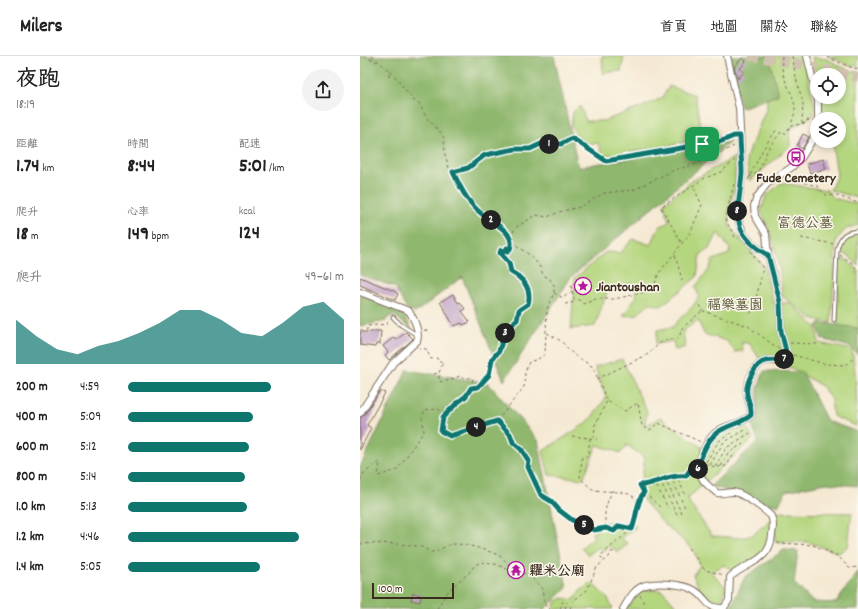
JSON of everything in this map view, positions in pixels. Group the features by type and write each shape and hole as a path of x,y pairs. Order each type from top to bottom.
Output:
{"street":[{"path":"727,56 739,108 742,173 737,216 739,225 753,245 768,255"},
{"path":"807,56 818,101 817,112"},
{"path":"623,609 632,594 642,586 661,583 695,590 707,604 715,608 724,608 729,600 730,577 765,555 772,543 773,520 771,516 741,494 733,492 725,494 717,493 702,478 699,469 702,455 708,444 720,430 746,420 751,415 752,407 747,396 746,388 758,364 765,361 782,360 787,355 783,343 780,302 768,255 766,234 755,216 754,206 762,190 802,157 810,145"},
{"path":"360,292 409,311 418,330 419,336 417,341 393,362 360,413"}],"lane":[{"path":"834,320 837,252 843,235 858,231"},
{"path":"392,317 401,325 419,336"}],"path":[{"path":"364,56 377,62 389,71 413,100 419,103 426,117 444,138 449,168 453,172 470,202 486,217 499,224 512,242 533,258 542,269 543,274 549,278 554,285 554,292 547,309 545,354 538,360 529,362 524,372 524,387 497,421 450,436 441,431 443,417 466,396 471,388 473,378 462,378 460,376 444,382 439,381 439,374 443,362 439,362 437,358 431,359 425,349"},
{"path":"372,56 377,62"},
{"path":"749,177 758,172 768,149 781,132 785,134 791,126 795,111 794,102 782,75 782,56"},
{"path":"792,56 803,103 802,124"},
{"path":"821,56 828,57 850,68 858,69"},
{"path":"389,71 389,76"},
{"path":"791,126 806,123 807,120 810,120"},
{"path":"746,182 763,149 778,129"},
{"path":"453,172 468,168 485,155 515,149 530,149 543,143 561,144 572,138 606,161 740,139"},
{"path":"511,239 515,228 536,215 547,217 562,211 580,207 604,193 633,190 674,170 694,165 717,155 740,139"},
{"path":"681,242 661,207 704,178 721,172 734,161 742,158"},
{"path":"778,176 817,186 826,194 838,196 858,203"},
{"path":"565,304 572,303 574,300 579,300 584,304 596,299 614,299 642,293 654,286 659,273 690,233 702,205 692,186"},
{"path":"801,238 834,244 834,250 852,263 858,270"},
{"path":"471,388 478,387 489,375 492,359 499,351 505,332 508,331 517,320 519,310 528,304 529,289 519,275 511,272 509,263 500,251 508,252 507,248 510,249 512,242"},
{"path":"675,254 683,283"},
{"path":"574,300 572,285 574,283 583,286"},
{"path":"554,292 564,298 572,291"},
{"path":"700,305 703,311 748,326 787,355"},
{"path":"597,380 640,358 646,357 651,350 665,340 679,338 682,328 703,311"},
{"path":"360,330 367,330 367,326 387,324 387,319 392,317"},
{"path":"546,332 561,341 574,355 593,367 597,380 607,401 625,411 638,403 642,426 650,430 658,423 708,444"},
{"path":"783,343 820,344"},
{"path":"794,355 810,361 825,364 845,365 853,359"},
{"path":"434,374 439,374"},
{"path":"594,438 595,425 607,401"},
{"path":"360,480 364,473 380,462 378,476 397,470 424,431 422,418 425,410 438,409 443,417"},
{"path":"497,421 510,434 513,442 521,449 529,461 528,467 541,495 551,501 559,510 572,520 594,530 606,528 614,531 619,526 632,529"},
{"path":"710,465 723,443 745,430"},
{"path":"734,432 717,443 705,464 726,466 735,454"},
{"path":"715,466 726,448 750,433"},
{"path":"572,436 597,439"},
{"path":"590,438 588,456 582,457 580,478 593,490 628,492 634,498 637,506"},
{"path":"721,466 728,454 743,444"},
{"path":"660,507 644,492 640,485 650,484 654,481 670,476 686,476 692,467 699,469"},
{"path":"676,475 685,494"},
{"path":"670,476 685,508"},
{"path":"665,478 682,514"},
{"path":"660,479 678,517"},
{"path":"654,481 668,508"},
{"path":"606,528 604,518 606,504 613,490"},
{"path":"604,561 600,556 632,529 636,520 639,499 644,492"},
{"path":"360,544 397,544 422,547 429,551 436,552 448,545 457,543 496,554 508,562 513,570 519,574"},
{"path":"772,543 810,544 838,556 849,568 858,567"},
{"path":"688,548 705,570 730,577"},
{"path":"570,609 572,601 587,590 597,567 609,557 611,552 616,551"},
{"path":"437,609 451,587 462,577 468,574 474,566 481,562 497,564 519,574 525,573 532,576 536,584 542,589 544,605 550,609"},
{"path":"638,589 644,603"},
{"path":"560,609 562,601"},
{"path":"565,609 567,602"}],"green space":[{"path":"360,56 554,56 578,167 731,141 571,277 504,381 462,277 415,313 406,308 395,287 360,275"},
{"path":"602,56 624,56 621,71 603,73"},
{"path":"729,56 769,56 778,95 741,108"},
{"name":"富德公墓","path":"766,56 803,56 810,85 810,104 815,104 814,112 810,112 810,117 789,130 790,146 750,181 746,158 767,107"},
{"path":"829,56 858,56 858,67 850,66"},
{"name":"富德公墓","path":"812,57 827,59 844,68 814,68"},
{"name":"富德公墓","path":"846,69 858,72 858,198 830,190 837,175 833,148 846,148 846,112 822,112 821,104 846,104"},
{"path":"669,86 695,95 702,137 674,145 603,156 598,143 583,144 571,126 573,112 580,106 586,121 603,121 662,98"},
{"name":"福樂墓園","path":"735,157 735,186 729,212 730,227 764,266 773,303 790,303 816,327 819,343 852,350 855,368 857,408 856,426 833,416 831,400 823,387 794,369 759,358 750,344 742,342 743,351 735,352 727,341 704,334 698,320 683,331 685,347 675,350 673,341 656,344 657,330 673,327 696,301 699,296 695,287 708,271 713,260 729,254 730,249 718,233 710,248 700,255 697,277 661,306 649,303 637,315 623,316 637,296 633,283 608,289 595,326 571,329 575,278 606,252 620,253 633,239 651,245 659,227 669,222 664,204 693,180"},
{"name":"富德公墓","path":"781,183 827,190 833,198 858,204 858,225 846,229 836,240 831,323 811,318 782,296 776,252 770,232 761,211 766,196"},
{"name":"富德公墓","path":"858,232 858,266 849,256 840,252 840,248 844,238 850,234"},
{"name":"富德公墓","path":"839,258 847,260 858,271 858,330 846,329 837,324"},
{"path":"360,295 390,306 403,316 411,329 394,315 387,318 386,321 360,326"},
{"path":"821,323 858,328 858,355 851,347 822,339 817,325"},
{"path":"622,359 647,412 644,427 660,417 704,449 722,432 732,426 744,422 753,439 687,499 712,536 735,538 746,537 755,533 772,519 774,535 760,557 733,571 724,565 711,572 726,587 721,603 711,600 703,594 698,585 693,575 700,565 693,549 663,523 639,495 645,458 627,445 621,453 597,445 583,479 549,475 543,451 588,422 606,398 595,367"},
{"path":"407,370 488,383 538,440 567,588 545,609 360,609 360,467"},
{"path":"764,371 802,372 827,421 858,432 858,486 826,483 786,491 778,506 711,486 758,441 752,426 757,416 758,389"},
{"path":"776,512 852,513 848,546 839,553 808,542 775,542"},
{"path":"605,522 632,523 636,527 621,538 628,544 618,552 610,546 603,552 599,547 588,555 581,548 594,537 592,533"},
{"path":"784,550 798,551 794,583 813,602 836,603 858,571 858,609 730,609 745,577"},
{"path":"592,583 608,599 613,609 554,609 555,602 563,598 574,600 580,591"},
{"path":"643,589 663,591 679,609 626,609"}],"building":[{"path":"742,58 746,61 740,69 744,72 738,79 734,67"},
{"path":"803,134 809,137 802,149 797,146"},
{"path":"823,159 826,169 810,173 807,164"},
{"path":"360,277 394,291 398,294 395,300 360,285"},
{"path":"453,294 458,303 460,302 465,309 462,311 470,322 463,325 462,323 454,326 440,302"},
{"path":"381,331 380,344 376,344 375,347 360,345 360,332"},
{"path":"406,332 413,339 389,360 385,355 388,352 383,346 394,337 396,340"},
{"path":"380,391 385,393 367,425 371,428 360,450 360,418 364,415"},
{"path":"513,562 521,572 518,573 512,570 509,564"},
{"path":"413,593 421,595 420,602 411,600"}],"tunnel":[{"path":"749,56 784,61 858,77"}],"place":[{"name":"Fude Cemetery","path":"796,157"},
{"name":"Jiantoushan","path":"583,286"},
{"name":"糶米公廟","path":"516,570"}],"route":[{"path":"734,136 740,136 742,173 737,216 739,225 744,234 753,245 768,255 780,302 781,331 787,355 782,360 765,361 758,364 746,388 747,396 752,407 751,415 746,420 736,422 720,430 713,436 699,462 699,469 692,467 686,476 676,475 654,481 647,485 640,485 644,492 639,499 636,520 632,529 619,526 614,531 606,528 594,530 572,520 559,510 555,504 546,500 541,495 528,467 529,461 521,449 513,442 510,434 497,421 450,436 441,431 443,417 466,396 471,388 473,389 481,385 489,375 492,359 499,351 505,332 510,329 512,323 517,320 519,310 526,307 530,296 529,289 526,287 519,275 511,272 509,263 505,256 500,253 501,250 508,252 507,248 508,247 510,249 512,246 511,239 499,224 486,217 470,202 453,172 468,168 485,155 515,149 530,149 543,143 561,144 572,138 606,161 702,144 722,141 734,136"}]}
